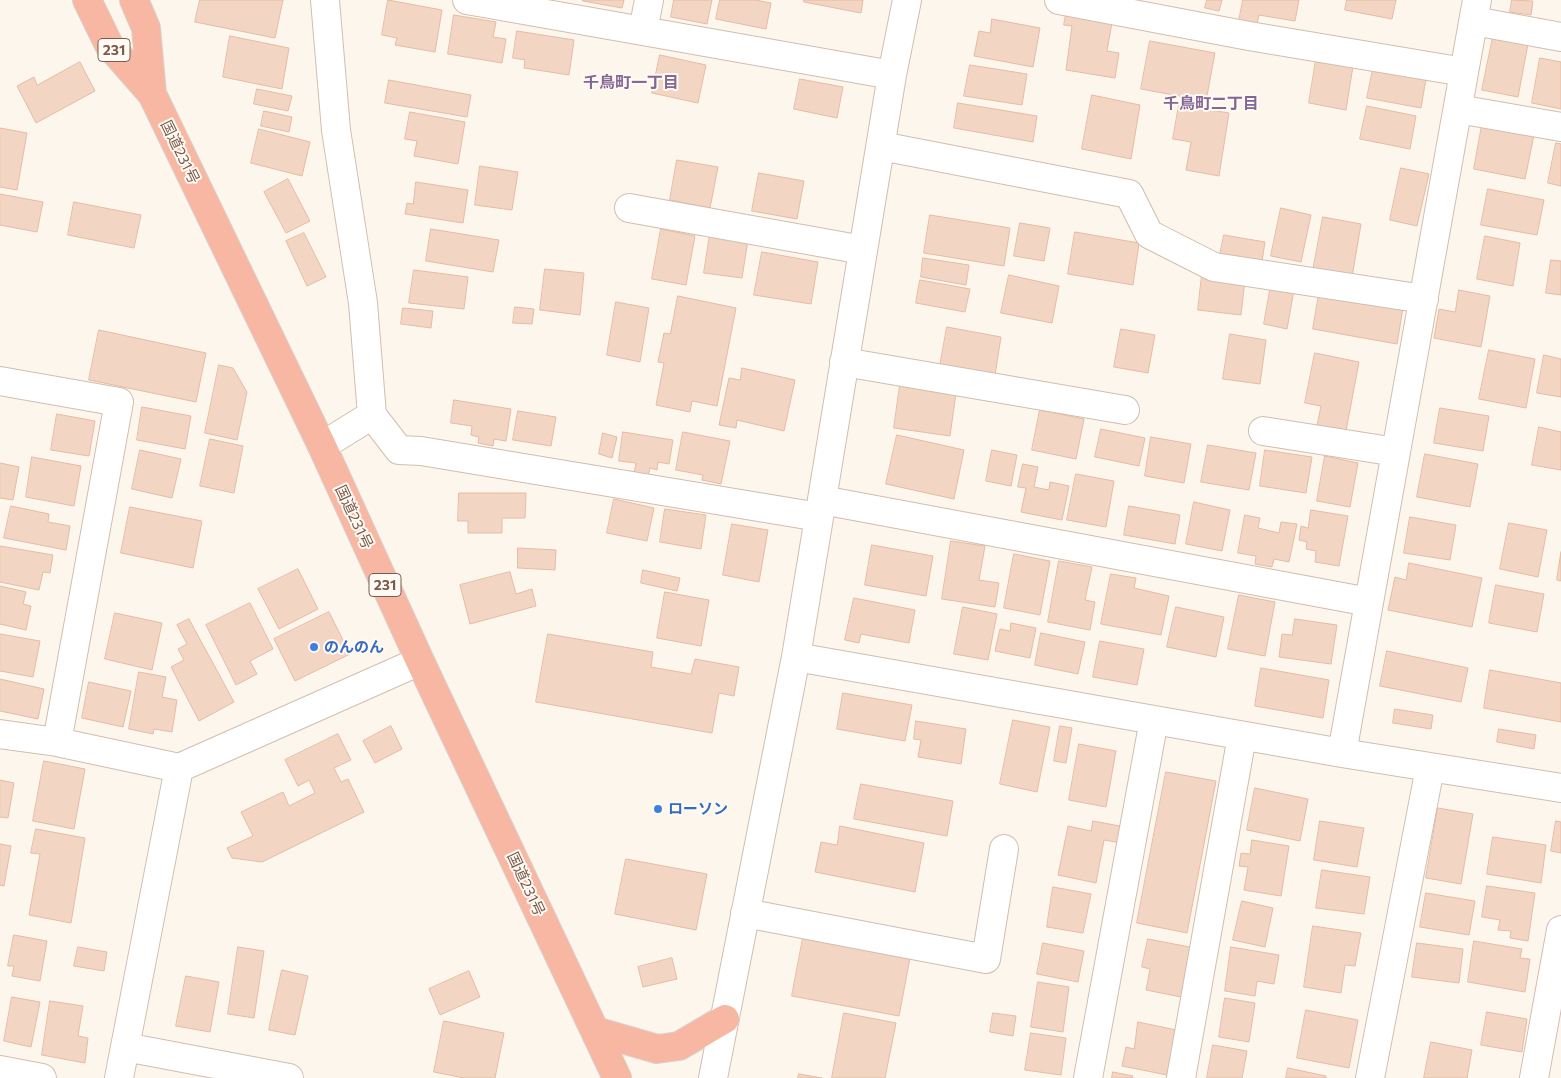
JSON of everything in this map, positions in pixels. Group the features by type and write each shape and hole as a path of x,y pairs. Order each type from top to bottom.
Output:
{"highway":[{"name":"国道231号","path":"87,0 109,45 152,94 322,446 420,662 617,1078"},
{"name":"国道231号","path":"134,0 146,28 152,94"},
{"path":"595,1031 656,1049 680,1046 725,1019"}],"street":[{"path":"325,0 336,130 363,303 372,416 399,450 820,509 1369,602"},
{"path":"467,0 892,75"},
{"path":"643,31 649,0"},
{"path":"713,1078 796,656 892,75 907,0"},
{"path":"1059,0 1248,36 1464,72"},
{"path":"1342,753 1476,10 1561,36"},
{"path":"1458,109 1561,127"},
{"path":"881,146 1129,194 1150,234 1214,268 1424,299"},
{"path":"629,208 863,250"},
{"path":"844,362 1125,410"},
{"path":"0,381 119,402 57,742"},
{"path":"322,446 372,416"},
{"path":"1263,431 1396,452"},
{"path":"796,656 1242,736 1561,788"},
{"path":"0,734 57,742 179,768 420,662"},
{"path":"1088,1078 1154,720"},
{"path":"1181,1078 1242,736"},
{"path":"119,1078 179,768"},
{"path":"1370,1078 1430,768"},
{"path":"745,913 986,959 1004,849"},
{"path":"1534,1078 1561,930"},
{"path":"125,1047 289,1078"},
{"path":"0,1070 42,1078"}],"building":[{"path":"200,0 283,0 275,38 195,22"},
{"path":"388,0 442,10 435,52 395,45 397,38 382,35"},
{"path":"583,0 624,0 622,8"},
{"path":"674,0 712,0 707,24 671,17"},
{"path":"720,0 755,0 771,3 766,29 716,19"},
{"path":"804,0 863,0 861,13 804,2"},
{"path":"1207,0 1222,0 1219,11 1205,8"},
{"path":"1243,0 1299,0 1295,21 1259,15 1257,24 1239,21"},
{"path":"1347,0 1396,0 1392,19 1345,10"},
{"path":"1512,0 1533,1 1531,15 1510,12"},
{"path":"1067,9 1113,17 1107,51 1119,53 1115,78 1066,70 1072,26 1064,25"},
{"path":"454,15 496,22 493,37 506,39 502,63 448,54"},
{"path":"992,19 1040,28 1033,67 974,56 979,31 990,33"},
{"path":"517,31 574,40 569,75 524,68 525,60 513,58"},
{"path":"230,36 289,48 282,89 223,77"},
{"path":"1493,37 1528,44 1518,97 1482,90"},
{"path":"1150,41 1215,53 1206,101 1141,89"},
{"path":"660,55 706,65 698,103 652,93"},
{"path":"1540,58 1561,62 1561,109 1532,103"},
{"path":"1316,60 1353,66 1346,110 1309,103"},
{"path":"80,62 95,91 36,123 17,86 34,77 37,85"},
{"path":"970,65 1027,74 1022,105 964,96"},
{"path":"1373,69 1426,79 1421,108 1367,98"},
{"path":"800,79 843,87 837,118 794,109"},
{"path":"389,80 471,95 467,117 385,103"},
{"path":"257,89 292,96 288,111 254,104"},
{"path":"1092,95 1140,105 1131,159 1082,149"},
{"path":"958,103 1037,116 1033,142 954,128"},
{"path":"1179,105 1229,113 1219,176 1186,170 1191,142 1173,139"},
{"path":"1367,106 1416,116 1410,149 1360,139"},
{"path":"264,111 292,117 289,132 261,126"},
{"path":"410,112 465,122 458,164 414,156 417,141 405,139"},
{"path":"1482,125 1534,135 1525,179 1474,169"},
{"path":"0,128 27,133 17,190 0,187"},
{"path":"259,129 310,142 302,176 251,163"},
{"path":"1556,143 1561,144 1561,186 1548,183"},
{"path":"677,160 718,167 710,208 670,200"},
{"path":"480,166 518,172 512,210 475,205"},
{"path":"1401,168 1429,174 1417,226 1390,220"},
{"path":"759,173 804,181 797,219 752,211"},
{"path":"288,179 310,221 286,233 264,192"},
{"path":"416,182 468,190 463,223 405,214 407,203 413,204"},
{"path":"1488,189 1544,200 1537,235 1481,225"},
{"path":"0,194 43,202 37,232 0,225"},
{"path":"74,202 141,215 134,248 68,235"},
{"path":"1281,208 1311,215 1301,262 1271,256"},
{"path":"930,215 1010,228 1004,266 924,253"},
{"path":"1323,217 1361,224 1352,277 1313,271"},
{"path":"1020,223 1050,228 1044,261 1014,256"},
{"path":"431,229 499,240 493,272 426,261"},
{"path":"661,229 695,236 686,285 652,279"},
{"path":"1075,232 1139,243 1133,285 1068,274"},
{"path":"304,233 326,277 307,286 286,241"},
{"path":"710,234 748,240 742,278 704,273"},
{"path":"1224,235 1265,242 1261,268 1220,255"},
{"path":"1485,236 1520,243 1513,286 1477,279"},
{"path":"762,252 818,262 811,304 754,295"},
{"path":"923,258 969,265 966,285 921,277"},
{"path":"1551,260 1561,261 1561,295 1546,293"},
{"path":"545,269 584,273 580,315 540,310"},
{"path":"414,270 468,277 464,309 409,303"},
{"path":"1009,275 1059,286 1052,323 1001,313"},
{"path":"1202,275 1245,280 1241,315 1198,310"},
{"path":"920,280 970,289 965,312 916,303"},
{"path":"1271,285 1294,290 1287,329 1264,324"},
{"path":"1459,290 1490,296 1481,347 1434,338 1439,309 1455,312"},
{"path":"1319,294 1403,308 1397,344 1313,329"},
{"path":"678,296 736,308 717,406 692,401 690,412 656,405 664,363 658,362 664,333 670,334"},
{"path":"616,302 649,308 640,362 607,355"},
{"path":"515,307 534,309 532,324 513,323"},
{"path":"403,308 433,311 431,328 401,324"},
{"path":"947,327 1001,337 995,375 940,366"},
{"path":"1121,329 1155,335 1148,373 1114,367"},
{"path":"99,330 206,353 196,402 89,380"},
{"path":"1230,334 1266,340 1260,384 1223,379"},
{"path":"1489,350 1535,359 1526,408 1479,399"},
{"path":"1315,353 1359,362 1346,431 1317,426 1321,406 1305,403"},
{"path":"1544,355 1561,359 1561,397 1537,393"},
{"path":"219,365 233,368 247,392 237,440 205,433"},
{"path":"742,368 795,380 784,431 737,420 736,428 719,425 729,378 740,380"},
{"path":"900,385 956,393 950,436 894,428"},
{"path":"454,400 511,409 506,441 494,439 493,446 478,443 479,437 471,435 472,426 451,423"},
{"path":"142,407 191,416 185,449 137,440"},
{"path":"1440,408 1489,416 1483,451 1434,443"},
{"path":"1040,410 1084,419 1076,459 1032,450"},
{"path":"518,411 556,417 551,446 513,440"},
{"path":"57,414 95,421 89,456 51,450"},
{"path":"1539,427 1561,432 1561,470 1532,465"},
{"path":"1101,429 1145,438 1139,466 1095,457"},
{"path":"623,432 673,440 669,464 658,462 657,470 650,468 648,476 634,473 636,463 619,461"},
{"path":"683,432 730,441 721,484 702,480 703,475 676,470"},
{"path":"603,433 617,437 612,458 599,454"},
{"path":"897,435 964,450 954,499 886,484"},
{"path":"1151,437 1191,444 1184,483 1145,476"},
{"path":"210,439 243,446 234,493 200,486"},
{"path":"1208,445 1256,453 1249,490 1201,482"},
{"path":"140,450 181,459 172,498 132,489"},
{"path":"992,450 1017,455 1011,486 986,481"},
{"path":"1265,450 1312,457 1306,493 1260,486"},
{"path":"1425,454 1478,464 1470,507 1417,497"},
{"path":"1325,456 1358,463 1350,507 1317,501"},
{"path":"32,457 81,466 74,506 26,497"},
{"path":"0,463 19,467 13,500 0,498"},
{"path":"1023,464 1038,467 1034,487 1049,490 1050,482 1069,486 1062,520 1021,512 1026,488 1018,487"},
{"path":"1076,474 1114,481 1106,527 1067,520"},
{"path":"459,493 526,493 525,518 502,518 502,533 468,533 468,521 458,521"},
{"path":"614,499 654,508 647,541 607,533"},
{"path":"1194,502 1230,510 1222,551 1186,544"},
{"path":"11,506 49,514 48,522 70,526 66,550 4,538"},
{"path":"1129,506 1180,515 1175,544 1124,535"},
{"path":"130,507 202,521 193,568 121,553"},
{"path":"665,509 706,515 701,549 660,542"},
{"path":"1311,510 1348,516 1339,566 1315,562 1316,551 1306,549 1307,542 1299,540 1301,526 1308,528"},
{"path":"1245,515 1260,518 1258,528 1279,533 1281,522 1297,524 1289,562 1274,559 1272,567 1255,564 1256,556 1238,553"},
{"path":"1410,517 1456,525 1450,560 1404,553"},
{"path":"1509,523 1547,530 1538,577 1500,569"},
{"path":"732,524 768,530 759,582 723,575"},
{"path":"951,541 985,546 979,580 999,583 995,607 942,599"},
{"path":"872,545 933,556 926,596 865,585"},
{"path":"0,546 53,555 50,573 43,572 39,590 0,582"},
{"path":"518,548 556,550 555,570 518,568"},
{"path":"1561,552 1561,581 1557,580"},
{"path":"1014,554 1050,561 1040,615 1004,608"},
{"path":"1059,561 1092,567 1085,600 1095,602 1090,630 1048,622"},
{"path":"1409,563 1482,578 1472,627 1388,610 1395,577 1406,580"},
{"path":"298,569 318,609 279,629 258,589"},
{"path":"643,570 680,578 677,591 641,583"},
{"path":"510,572 516,594 532,589 536,606 470,624 460,585"},
{"path":"1111,574 1136,578 1134,588 1169,596 1161,635 1101,624"},
{"path":"1496,585 1544,594 1537,632 1489,623"},
{"path":"0,586 26,592 23,604 31,606 26,630 0,624"},
{"path":"665,592 709,600 701,646 657,638"},
{"path":"1239,595 1275,602 1265,656 1228,649"},
{"path":"854,598 915,610 909,643 861,634 859,643 845,640"},
{"path":"250,603 273,649 250,661 257,674 236,685 206,625"},
{"path":"963,607 997,614 988,660 954,654"},
{"path":"1176,607 1224,617 1216,657 1167,647"},
{"path":"329,612 350,654 295,681 274,639"},
{"path":"115,613 162,623 152,670 105,659"},
{"path":"189,619 234,702 199,721 171,667 184,660 178,649 187,644 177,625"},
{"path":"1295,619 1337,625 1331,664 1279,657 1282,634 1292,635"},
{"path":"1011,623 1036,628 1030,658 995,651 1000,629 1010,631"},
{"path":"1041,633 1085,642 1078,674 1035,665"},
{"path":"0,634 40,641 33,677 0,671"},
{"path":"548,634 653,652 651,667 691,674 695,659 739,667 734,696 719,693 712,733 536,702"},
{"path":"1100,641 1144,649 1137,685 1093,677"},
{"path":"1387,651 1468,668 1461,702 1380,686"},
{"path":"1261,668 1329,680 1323,718 1255,706"},
{"path":"1490,670 1561,683 1561,722 1484,708"},
{"path":"139,672 166,677 162,697 177,700 172,732 154,729 153,734 129,729"},
{"path":"0,679 44,689 38,719 0,711"},
{"path":"89,682 131,691 123,727 82,718"},
{"path":"843,693 912,705 905,741 837,729"},
{"path":"1395,709 1433,715 1431,729 1393,723"},
{"path":"1013,720 1050,727 1037,792 1000,784"},
{"path":"916,721 966,729 961,764 918,757 921,740 914,739"},
{"path":"391,726 402,749 375,763 363,741"},
{"path":"1060,726 1072,728 1066,763 1054,761"},
{"path":"1499,729 1536,735 1534,749 1497,742"},
{"path":"338,734 351,760 334,768 341,782 348,779 364,812 262,862 232,858 227,848 253,836 241,812 283,792 289,806 315,793 309,780 298,786 285,760"},
{"path":"1079,744 1116,751 1106,807 1069,800"},
{"path":"44,761 85,769 74,829 33,821"},
{"path":"1166,772 1216,781 1187,933 1137,923"},
{"path":"0,780 14,783 8,818 0,817"},
{"path":"861,784 953,801 947,836 854,819"},
{"path":"1255,788 1308,799 1300,841 1247,830"},
{"path":"1438,808 1473,814 1461,884 1426,878"},
{"path":"1093,821 1125,827 1121,843 1104,840 1096,883 1058,875 1068,826 1091,831"},
{"path":"1320,821 1364,828 1357,867 1314,860"},
{"path":"1556,821 1561,822 1561,853 1551,851"},
{"path":"840,826 924,843 915,892 815,872 821,842 837,845"},
{"path":"36,829 85,838 71,923 29,915 40,854 31,853"},
{"path":"1493,837 1546,845 1541,883 1487,874"},
{"path":"1252,840 1289,846 1281,896 1244,890 1248,867 1239,866 1241,853 1250,854"},
{"path":"0,844 11,846 4,886 0,885"},
{"path":"626,859 707,874 696,930 615,914"},
{"path":"1322,870 1370,877 1364,914 1316,908"},
{"path":"1487,886 1535,893 1528,941 1510,938 1511,931 1498,930 1500,920 1482,917"},
{"path":"1053,887 1091,894 1083,933 1047,927"},
{"path":"1426,893 1475,901 1469,935 1420,927"},
{"path":"1242,901 1273,908 1265,947 1233,940"},
{"path":"1313,926 1361,933 1355,966 1345,965 1341,993 1304,987"},
{"path":"14,935 47,941 40,981 12,976 14,966 8,966"},
{"path":"803,938 910,958 899,1016 792,996"},
{"path":"1148,939 1195,948 1186,998 1146,990 1150,969 1142,967"},
{"path":"1474,941 1522,949 1520,958 1530,959 1525,992 1468,982"},
{"path":"1043,943 1084,951 1078,982 1037,974"},
{"path":"1417,943 1463,949 1459,983 1412,977"},
{"path":"78,947 107,952 104,971 74,966"},
{"path":"238,947 264,951 254,1018 228,1014"},
{"path":"1231,947 1279,955 1274,984 1257,981 1255,996 1225,991"},
{"path":"672,958 677,979 643,987 638,967"},
{"path":"282,970 308,976 295,1035 269,1030"},
{"path":"469,971 480,997 440,1015 429,989"},
{"path":"186,976 219,982 210,1032 176,1026"},
{"path":"1038,982 1069,987 1063,1032 1031,1027"},
{"path":"12,997 40,1002 31,1047 4,1041"},
{"path":"1225,998 1255,1003 1249,1042 1219,1037"},
{"path":"50,1001 83,1006 78,1036 88,1038 85,1063 42,1055"},
{"path":"1306,1010 1358,1020 1349,1068 1297,1058"},
{"path":"1487,1012 1527,1019 1522,1052 1481,1045"},
{"path":"844,1013 896,1023 885,1078 832,1078"},
{"path":"993,1013 1016,1016 1013,1036 990,1032"},
{"path":"444,1021 504,1033 495,1078 464,1078 434,1072"},
{"path":"1138,1022 1181,1031 1172,1076 1122,1066 1126,1047 1134,1049"},
{"path":"1031,1033 1066,1038 1061,1075 1025,1070"},
{"path":"1431,1042 1472,1050 1467,1078 1424,1078"},
{"path":"1213,1045 1247,1051 1242,1078 1207,1078"},
{"path":"1288,1068 1326,1076 1326,1078 1286,1078"},
{"path":"1113,1072 1133,1076 1132,1078 1112,1078"},
{"path":"799,1074 822,1078 798,1078"}],"place":[{"name":"のんのん","path":"314,647"},
{"name":"ローソン","path":"658,809"}],"district":[{"name":"千鳥町一丁目","path":"631,83"},
{"name":"千鳥町二丁目","path":"1211,104"}]}
